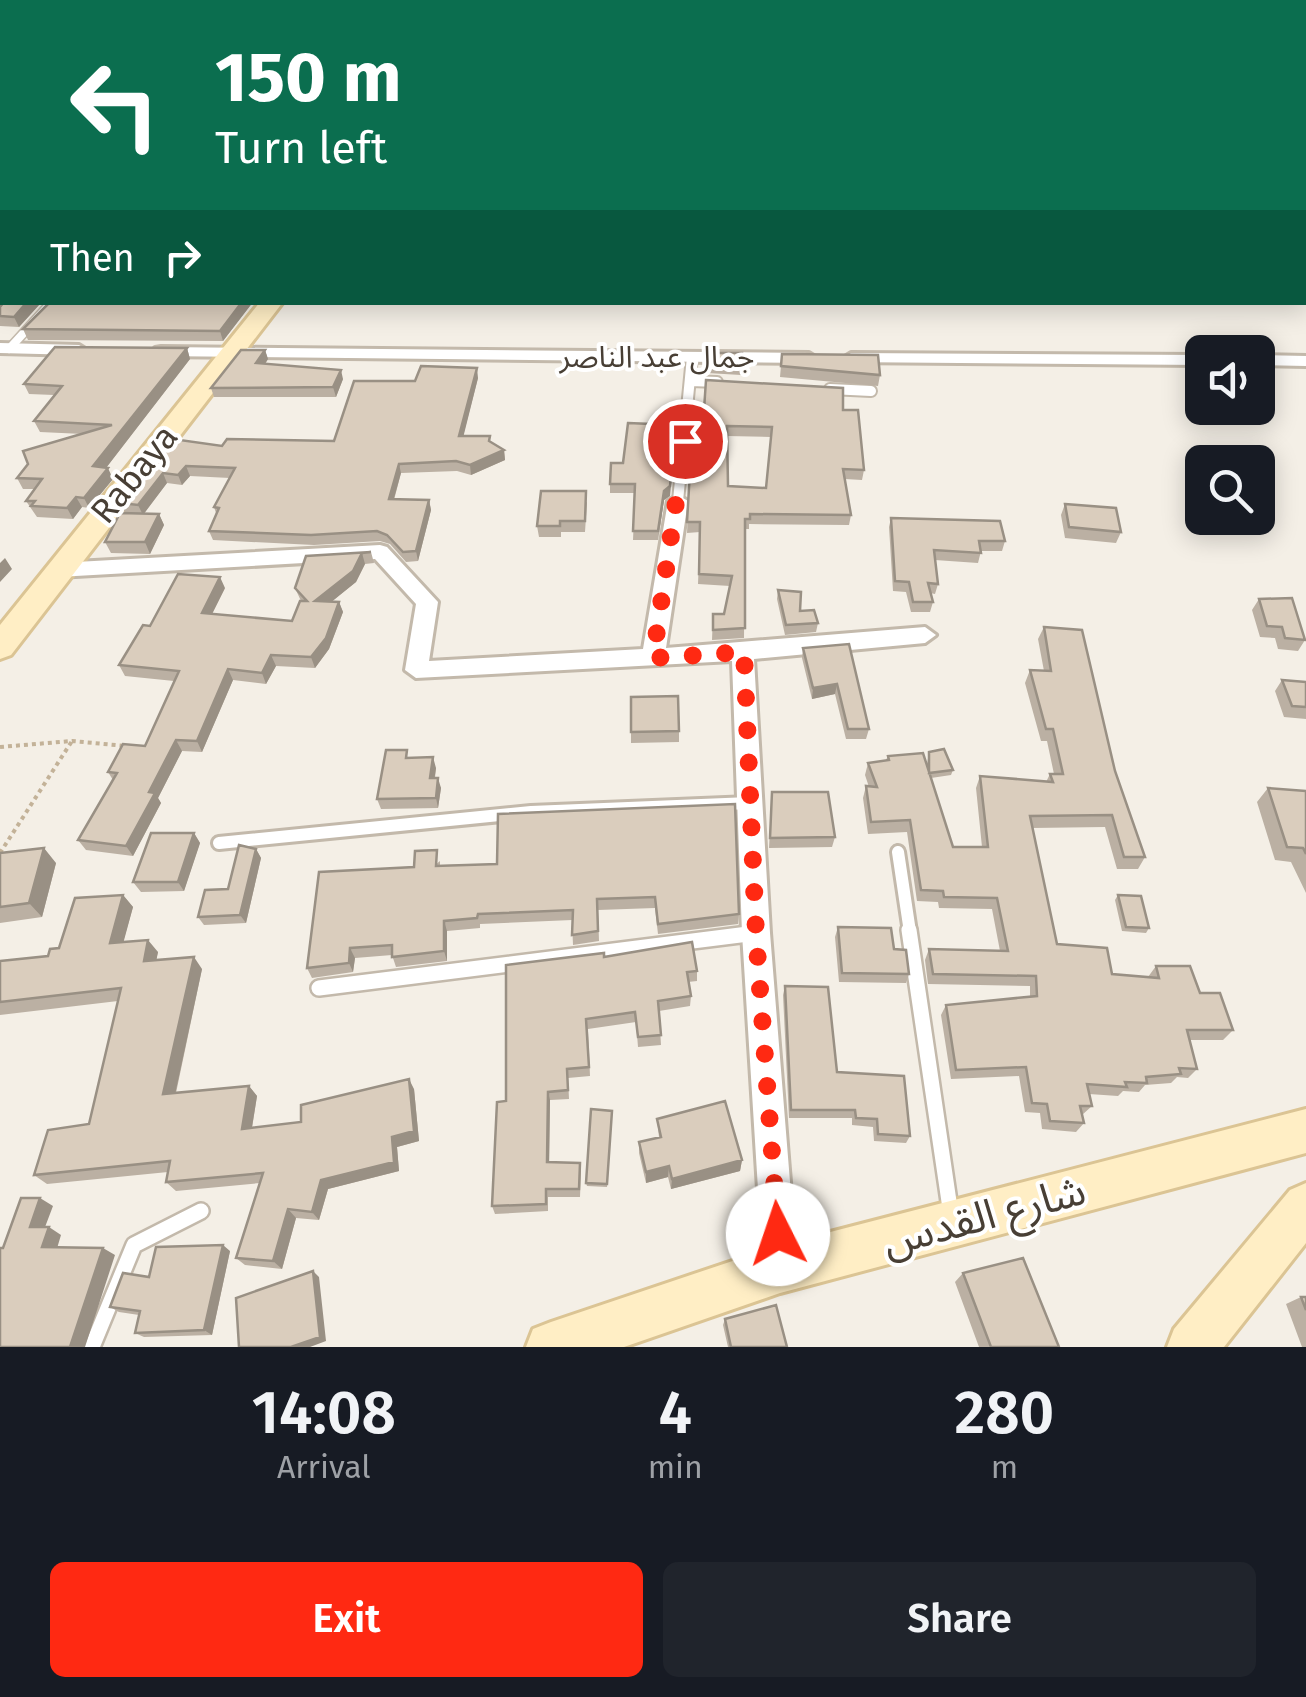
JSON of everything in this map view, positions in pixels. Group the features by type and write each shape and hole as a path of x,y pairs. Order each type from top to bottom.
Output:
{"street":[{"name":"Rabaya","path":"0,647 270,305"},
{"path":"5,348 102,351"},
{"name":"جمال عبد الناصر","path":"138,351 1185,360"},
{"path":"1275,360 1306,361"},
{"path":"653,658 678,502"},
{"path":"58,570 380,552 428,602 416,670 744,652 925,635"},
{"path":"744,652 756,934 780,1270"},
{"name":"شارع القدس","path":"551,1347 780,1270 1306,1131"},
{"path":"1192,1347 1306,1206"}],"lane":[{"path":"5,348 49,305"},
{"path":"678,502 692,357"},
{"path":"692,381 731,383"},
{"path":"811,388 871,391"},
{"path":"219,843 532,812 750,802"},
{"path":"898,852 952,1224"},
{"path":"319,988 756,934"},
{"path":"92,1347 134,1245 200,1211"}],"path":[{"path":"0,747 72,741 136,747"},
{"path":"0,852 72,741"}],"building":[{"path":"24,305 14,317 0,316 0,307"},
{"path":"47,305 240,305 220,331 23,329"},
{"path":"55,347 187,348 93,466 108,468 84,498 76,497 67,508 31,506 35,501 26,501 42,479 17,478 28,464 23,451 112,425 34,421 62,386 24,384"},
{"path":"241,350 265,350 256,363 341,370 333,387 211,388"},
{"path":"708,353 742,353 741,364 707,362"},
{"path":"782,354 878,355 880,375 781,366"},
{"path":"421,366 477,368 459,436 490,436 489,441 504,450 470,465 456,461 399,464 389,499 429,500 416,551 403,552 387,535 377,531 311,535 209,531 219,508 214,507 235,468 186,466 178,475 163,473 138,505 121,503 173,439 222,446 227,439 334,441 354,381 415,381"},
{"path":"706,380 843,388 843,410 858,410 864,470 843,469 851,515 750,514 750,519 745,519 745,628 713,630 713,614 724,614 732,576 699,574 700,522 687,522 691,454 701,455","holes":["727,426 772,427 766,488 728,486"]},
{"path":"628,423 651,424 648,452 673,454 670,486 664,491 658,531 633,531 635,484 610,484 611,463 623,463"},
{"path":"541,491 586,491 585,521 537,526"},
{"path":"1065,504 1116,508 1121,532 1069,527"},
{"path":"120,513 159,514 145,542 105,542"},
{"path":"891,518 1000,521 1005,541 979,541 981,553 934,550 938,584 928,583 933,602 913,602 909,582 895,581"},
{"path":"371,552 362,553 353,571 315,601 339,602 326,638 311,657 271,655 262,673 228,669 197,741 176,740 149,792 155,793 126,846 78,840 117,773 108,772 123,744 145,746 179,671 119,665 143,625 150,626 178,574 220,577 202,613 292,621 300,601 307,601 295,588 306,556"},
{"path":"778,590 801,592 800,611 814,610 818,623 786,625"},
{"path":"1292,598 1305,640 1285,638 1282,627 1267,626 1259,599"},
{"path":"1044,627 1082,630 1115,771 1145,857 1124,857 1112,815 1030,816 1057,944 1107,948 1112,974 1159,978 1156,966 1190,966 1200,993 1220,993 1233,1030 1187,1030 1197,1069 1179,1068 1181,1074 1146,1077 1147,1083 1125,1082 1127,1087 1087,1084 1092,1106 1080,1106 1084,1123 1050,1121 1047,1104 1032,1103 1026,1067 956,1070 946,1005 1037,996 1036,976 933,974 929,949 1008,951 997,898 944,897 943,891 921,890 910,820 871,822 866,786 877,787 868,763 889,760 888,756 923,753 953,847 988,847 980,776 1053,782 1050,774 1063,774 1053,729 1046,729 1030,670 1051,671"},
{"path":"849,644 869,729 848,729 837,684 813,688 803,648"},
{"path":"1282,680 1306,682 1306,707 1292,706"},
{"path":"678,696 679,731 631,732 631,697"},
{"path":"944,749 953,770 929,773 929,752"},
{"path":"386,750 407,750 406,758 433,757 430,778 438,778 436,798 377,799"},
{"path":"1268,788 1306,791 1306,854 1303,848 1287,847"},
{"path":"772,792 828,792 835,837 770,838"},
{"path":"735,804 739,914 658,924 655,897 597,899 598,931 572,935 573,910 478,914 477,918 444,921 444,951 392,957 392,945 350,948 349,963 307,968 319,872 414,867 415,851 437,850 436,866 497,864 498,814"},
{"path":"151,833 194,833 178,882 133,882"},
{"path":"239,845 256,849 240,915 198,917 205,890 228,889"},
{"path":"44,848 29,903 0,907 0,853"},
{"path":"123,895 110,943 148,940 144,961 194,957 163,1094 249,1086 242,1129 301,1122 301,1105 409,1079 414,1131 392,1137 394,1162 321,1180 312,1212 288,1209 273,1261 236,1258 263,1173 166,1182 170,1161 34,1175 48,1130 89,1124 121,988 0,1002 0,961 48,956 50,949 59,948 75,898"},
{"path":"1118,895 1141,896 1149,928 1126,927"},
{"path":"838,927 891,928 894,949 906,950 909,974 842,973"},
{"path":"692,942 697,971 687,972 691,996 658,1001 661,1035 638,1037 635,1012 586,1019 589,1067 567,1069 568,1090 548,1092 547,1162 580,1163 579,1189 546,1189 546,1204 492,1206 497,1102 506,1101 506,965 604,953 604,957"},
{"path":"785,986 828,987 837,1072 904,1076 910,1136 878,1134 877,1119 856,1118 855,1110 791,1110"},
{"path":"725,1101 742,1160 672,1179 669,1166 646,1172 639,1142 661,1137 657,1119"},
{"path":"591,1109 612,1111 607,1184 586,1183"},
{"path":"21,1198 40,1198 30,1227 49,1227 42,1247 103,1248 70,1347 0,1347 0,1248"},
{"path":"223,1245 204,1330 135,1333 140,1311 110,1307 123,1273 149,1277 156,1247"},
{"path":"1023,1258 1059,1347 991,1347 963,1273"},
{"path":"313,1271 320,1337 291,1347 239,1347 236,1298"},
{"path":"776,1305 787,1347 731,1347 725,1319"}],"route":[{"path":"685,441 653,658 744,652 756,934 778,1234"}]}
